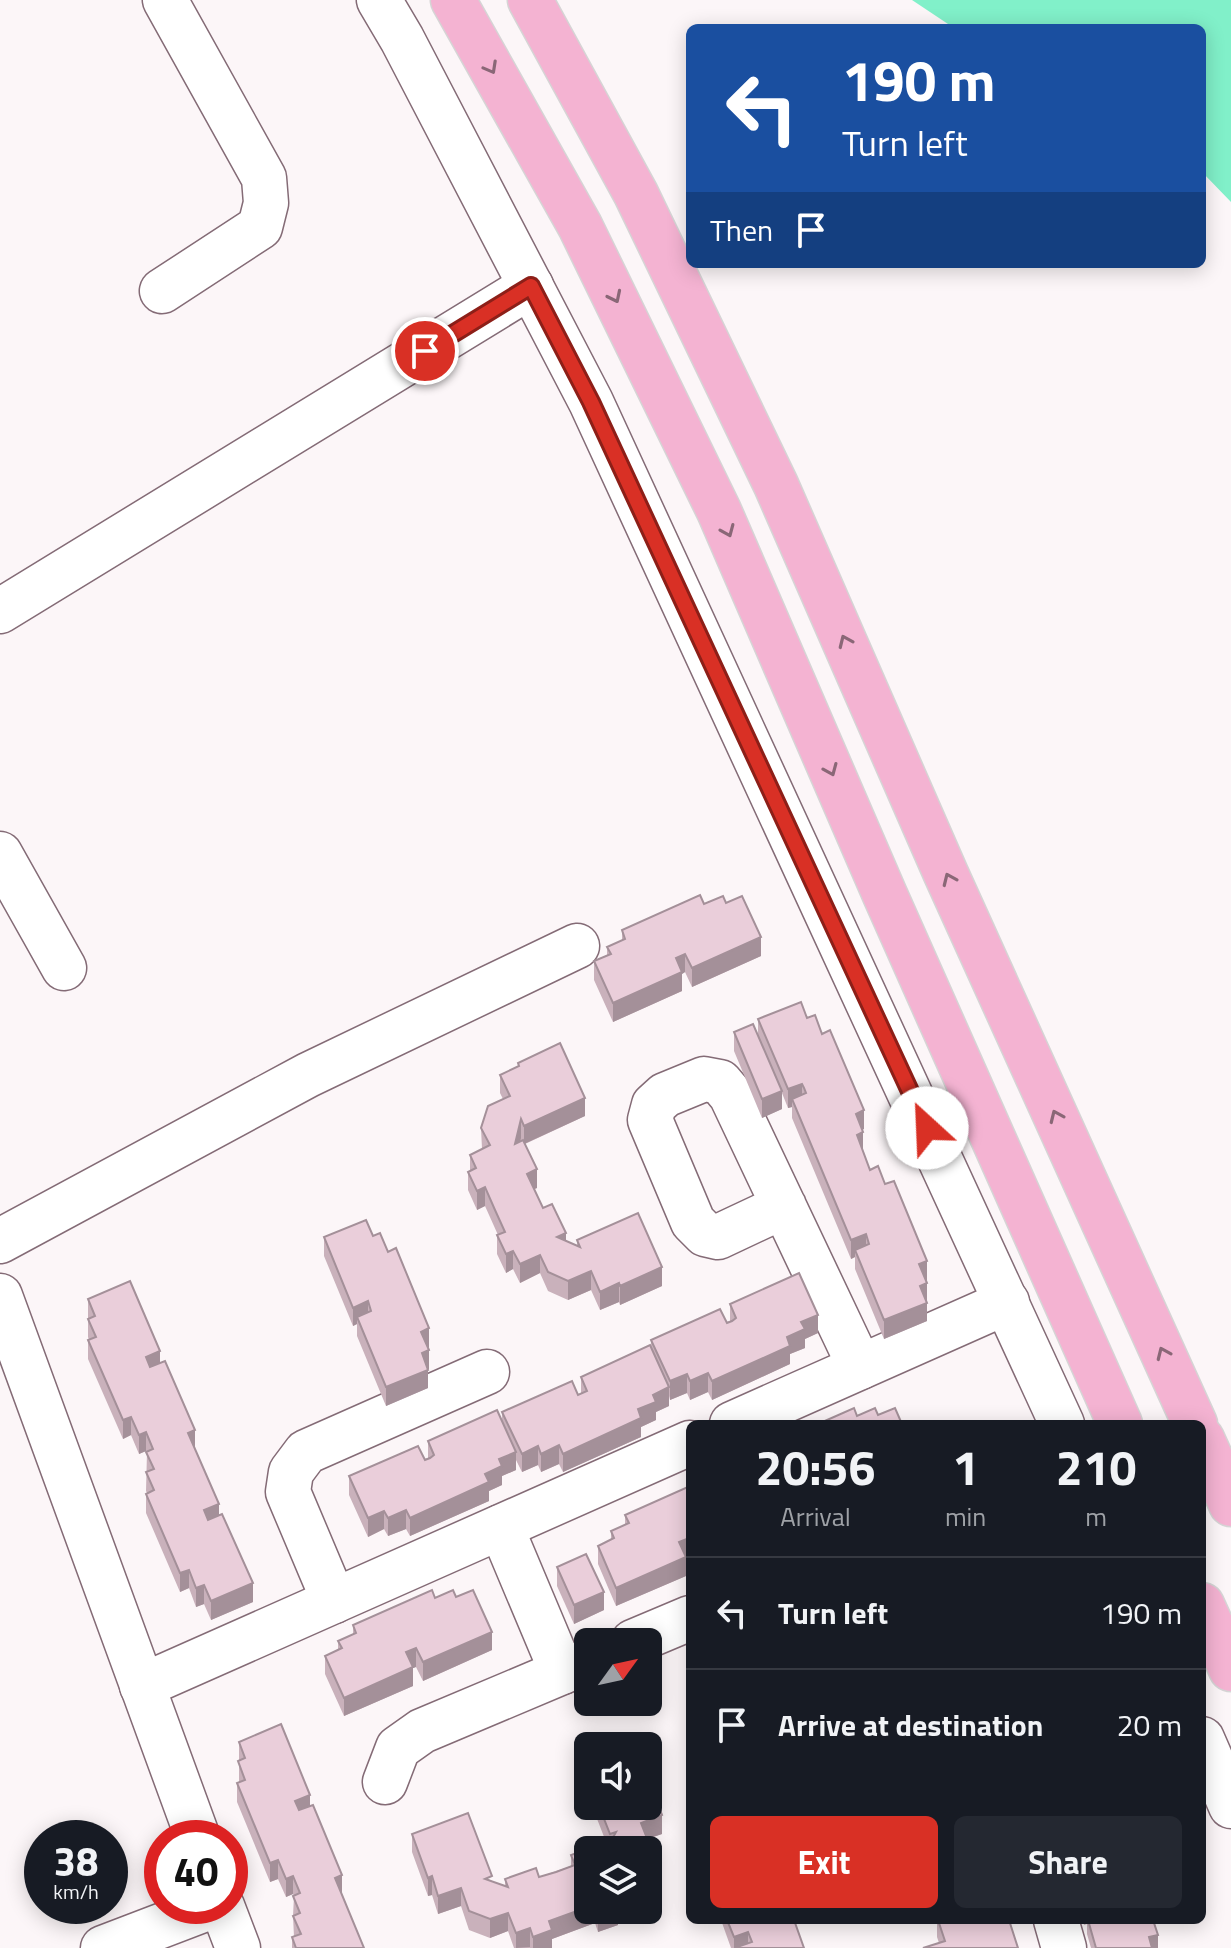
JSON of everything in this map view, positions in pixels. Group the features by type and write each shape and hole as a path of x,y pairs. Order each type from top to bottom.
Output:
{"main road":[{"path":"453,0 580,226 719,511 897,923 1118,1420"},
{"path":"530,0 636,194 776,485 946,874 1193,1420"},
{"path":"1206,1448 1231,1504"},
{"path":"1206,1614 1231,1669"}],"street":[{"path":"162,291 260,227 266,203 264,178 165,0"},
{"path":"379,0 591,402 1060,1420"},
{"path":"0,611 531,286"},
{"path":"0,854 64,968"},
{"path":"0,1241 308,1075 577,946"},
{"path":"784,1206 860,1367"},
{"path":"0,1296 191,1820"},
{"path":"741,1420 1007,1302"},
{"path":"334,1601 288,1492 291,1472 306,1452 487,1372"},
{"path":"142,1686 686,1445"},
{"path":"501,1527 574,1664"},
{"path":"662,1630 686,1620"},
{"path":"385,1782 398,1748 422,1731 574,1666"},
{"path":"1206,1748 1231,1806"},
{"path":"103,1948 166,1924"},
{"path":"229,1924 238,1948"},
{"path":"1057,1924 1064,1948"}],"shaded area":[{"path":"912,0 1231,0 1231,202 1206,176 1206,24 948,24"}],"building":[{"path":"700,895 704,904 723,896 726,903 742,896 761,937 692,968 685,954 676,958 682,972 613,1003 594,961 611,954 607,947 625,939 622,930"},
{"path":"801,1002 807,1018 815,1015 822,1034 830,1030 864,1110 856,1114 863,1132 857,1135 870,1170 878,1166 885,1184 894,1181 927,1261 919,1264 927,1283 920,1286 927,1303 884,1320 855,1250 869,1244 866,1234 851,1240 792,1099 806,1093 804,1088 802,1084 788,1089 758,1019"},
{"path":"753,1024 782,1091 762,1099 734,1032"},
{"path":"560,1043 585,1098 524,1126 521,1119 515,1144 523,1140 537,1169 527,1174 543,1208 552,1204 566,1233 557,1237 580,1247 577,1240 638,1213 662,1267 600,1292 591,1271 568,1281 548,1272 540,1255 520,1264 513,1251 506,1254 497,1235 505,1232 485,1187 477,1191 468,1172 476,1168 470,1155 490,1145 481,1128 488,1106 510,1096 500,1075"},
{"path":"366,1220 373,1236 380,1233 388,1252 396,1248 429,1328 421,1332 429,1350 422,1353 428,1370 386,1387 357,1317 371,1311 368,1301 353,1308 324,1237"},
{"path":"799,1273 818,1315 801,1322 805,1329 787,1337 790,1346 712,1381 708,1373 690,1381 687,1374 670,1381 651,1340 720,1309 727,1323 732,1321 736,1318 730,1304"},
{"path":"130,1281 160,1351 146,1357 150,1367 165,1361 195,1430 188,1433 219,1504 204,1510 208,1520 222,1514 253,1583 211,1601 204,1585 196,1588 189,1570 180,1573 146,1494 154,1490 146,1472 154,1469 146,1452 153,1449 146,1432 139,1435 131,1417 123,1420 88,1340 96,1337 88,1319 95,1316 88,1299"},
{"path":"650,1345 669,1387 653,1395 656,1402 638,1409 641,1418 563,1454 559,1445 541,1454 538,1446 522,1454 502,1412 572,1381 578,1395 587,1391 581,1377"},
{"path":"854,1408 857,1416 875,1408 878,1415 895,1408 900,1420 827,1420"},
{"path":"497,1410 516,1452 499,1459 502,1466 485,1474 489,1482 410,1518 406,1510 388,1518 384,1511 368,1518 349,1476 418,1446 425,1460 430,1458 434,1455 428,1441"},
{"path":"686,1488 686,1539 679,1542 686,1557 616,1588 598,1546 614,1538 611,1531 629,1523 625,1515"},
{"path":"586,1554 604,1592 574,1605 557,1567"},
{"path":"432,1590 435,1598 453,1590 456,1597 473,1590 492,1632 423,1662 416,1648 406,1652 413,1667 344,1698 325,1656 342,1648 338,1641 356,1633 353,1625"},
{"path":"281,1724 310,1795 295,1801 299,1810 313,1805 342,1875 335,1878 364,1948 296,1948 292,1937 301,1934 293,1916 300,1913 293,1896 300,1893 293,1876 286,1879 278,1860 270,1863 237,1783 245,1780 238,1761 245,1758 239,1742"},
{"path":"468,1813 492,1876 485,1879 508,1887 505,1879 536,1868 539,1877 574,1865 574,1912 549,1921 552,1930 533,1937 530,1928 516,1933 508,1913 490,1919 469,1911 461,1888 438,1896 412,1834"},
{"path":"604,1820 649,1820 641,1823 646,1836 610,1834"},
{"path":"729,1924 795,1924 804,1948 738,1948 752,1942 748,1932 734,1937"},
{"path":"939,1924 1010,1924 1018,1948 923,1948 945,1941"},
{"path":"1089,1924 1154,1924 1158,1935 1149,1937 1152,1948 1096,1948"}],"route":[{"path":"425,351 531,286 591,402 927,1128"}]}
